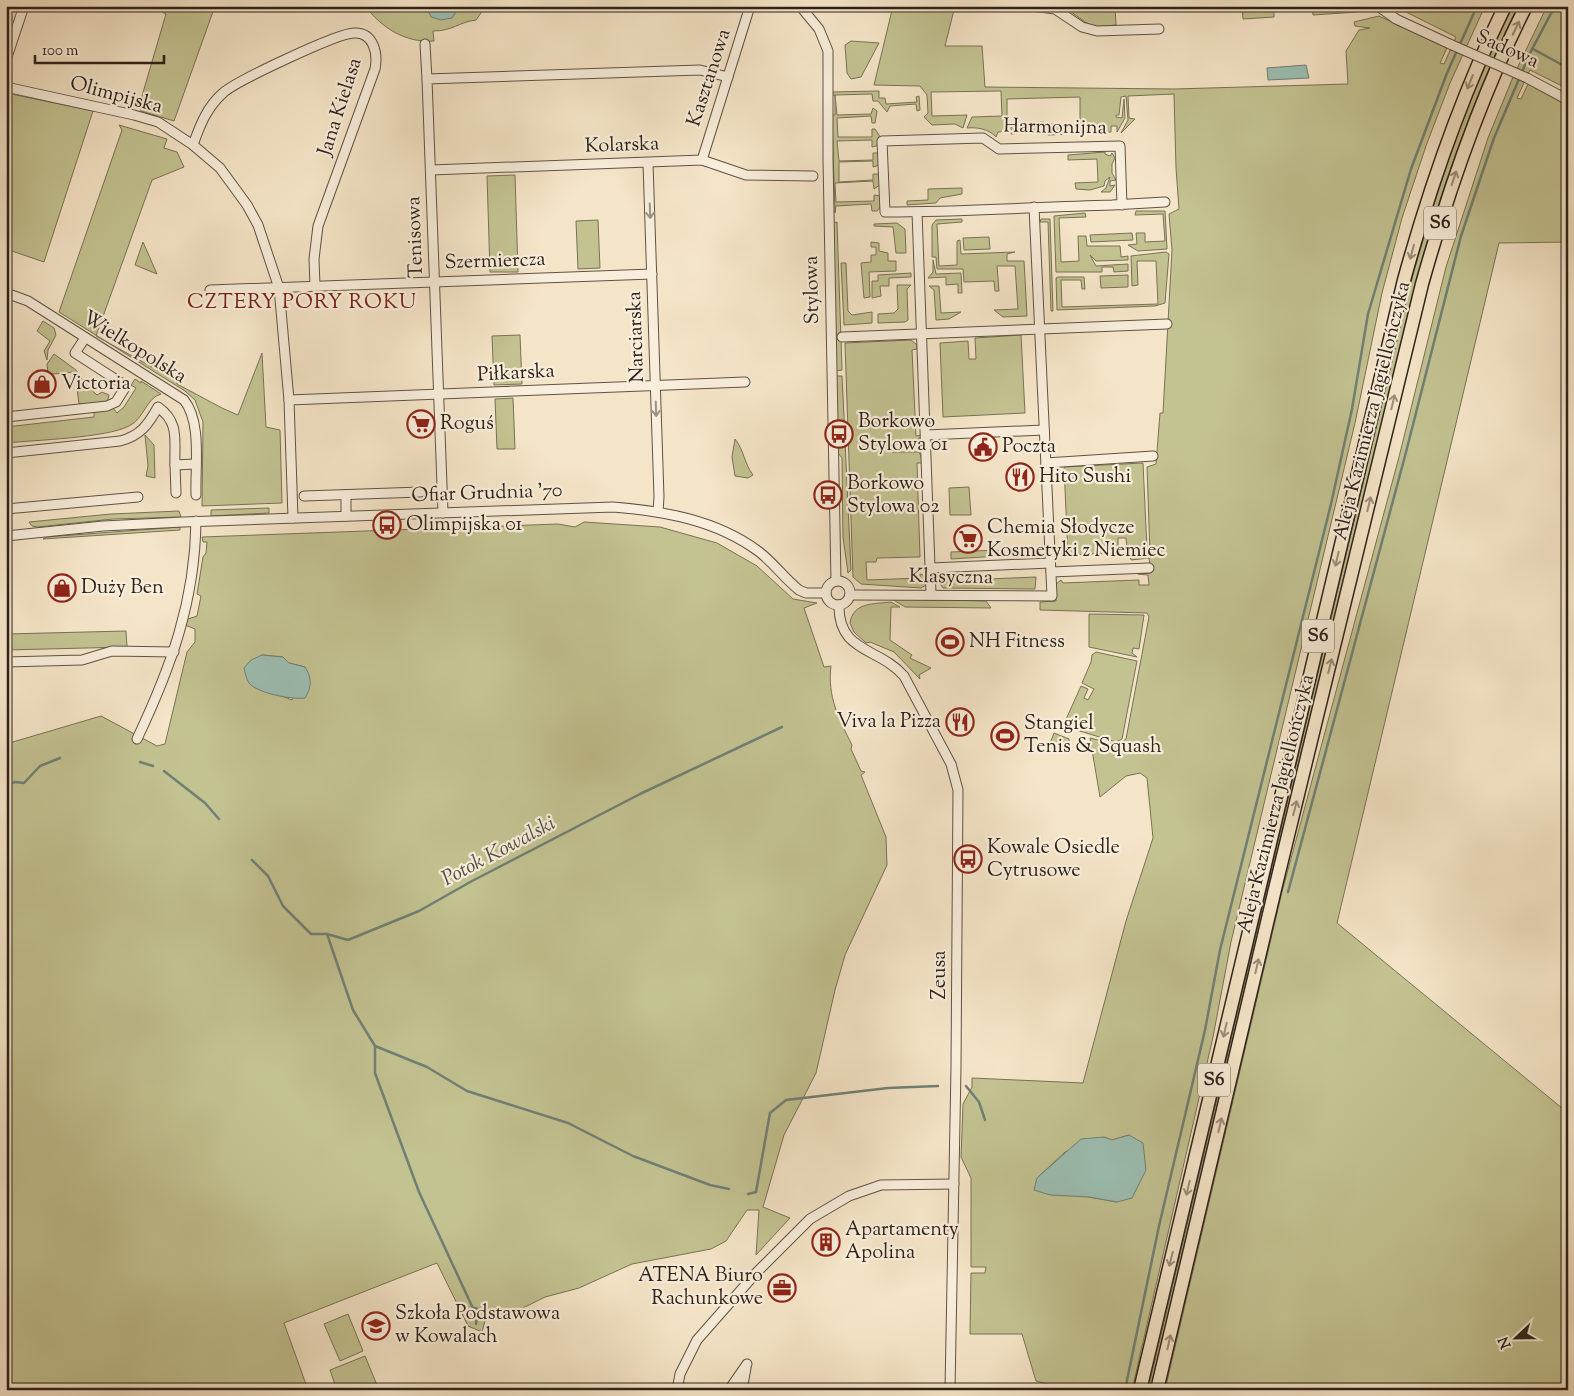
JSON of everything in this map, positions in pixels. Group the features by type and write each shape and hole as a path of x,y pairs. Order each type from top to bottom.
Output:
{"highway":[{"name":"Aleja Kazimierza Jagiellończyka","path":"1140,1390 1404,280 1424,208 1455,119 1505,6"},
{"name":"Aleja Kazimierza Jagiellończyka","path":"1157,1390 1275,889 1422,284 1445,206 1468,138 1496,70 1526,6"}],"street":[{"path":"6,60 24,6"},
{"name":"Kasztanowa","path":"702,160 750,6"},
{"name":"Stylowa","path":"800,6 825,40 829,64 827,90 836,581"},
{"path":"1032,6 1055,9 1082,27 1097,31 1158,29"},
{"name":"Sadowa","path":"1378,6 1396,19 1526,78 1568,100"},
{"name":"Jana Kielasa","path":"193,145 207,112 216,100 232,86 319,44 346,34 362,34 370,40 375,47 377,58 375,69 318,226 314,252 315,286"},
{"name":"Tenisowa","path":"425,44 443,513"},
{"path":"427,79 700,70 728,77"},
{"name":"Olimpijska","path":"6,87 158,122 193,145 220,168 247,205 258,225 279,288 289,400 293,518"},
{"name":"Harmonijna","path":"918,212 885,212 882,142 983,138 999,149 1120,146 1122,204"},
{"name":"Kolarska","path":"431,170 702,160 746,175 813,176"},
{"name":"Narciarska","path":"648,163 660,497 658,511"},
{"path":"931,594 918,212 1165,202"},
{"path":"1034,206 1051,568"},
{"name":"Szermiercza","path":"279,288 652,274"},
{"path":"210,290 279,288"},
{"name":"Wielkopolska","path":"6,293 28,301 184,400 194,416 196,495"},
{"path":"842,337 1167,324"},
{"path":"6,417 107,406 116,402 126,386 75,353 85,338"},
{"name":"Piłkarska","path":"289,400 745,382"},
{"path":"6,453 120,442 132,438 145,427 158,407 168,414 174,423 176,493"},
{"path":"926,435 1044,430"},
{"path":"1046,462 1152,456"},
{"path":"175,465 195,464"},
{"path":"304,496 421,492"},
{"path":"346,495 346,516"},
{"path":"6,509 138,497"},
{"name":"Ofiar Grudnia '70","path":"6,536 102,526 196,521 614,507 658,511 691,519 743,542 758,551 799,590 806,593 826,593"},
{"path":"137,739 174,652 188,602 194,560 196,521"},
{"path":"931,568 1149,568"},
{"name":"Klasyczna","path":"850,594 1052,596 1051,568"},
{"path":"836,581 846,585 850,594 846,602 839,605 830,602 826,593 829,586 836,581"},
{"name":"Zeusa","path":"839,605 843,631 851,642 895,666 904,676 946,753 955,774 958,790 950,1390"},
{"path":"6,662 82,660 112,651 174,652"},
{"path":"678,1390 680,1374 697,1340 756,1273 810,1219 849,1196 881,1185 954,1184"},
{"path":"730,1390 747,1364 742,1390"}],"shaded area":[{"path":"164,6 215,6 174,121 141,111 139,106 166,14 162,12"},
{"path":"365,6 486,6 476,20 446,30 433,31 434,41 423,41 404,37 395,32 379,21"},
{"path":"893,6 962,6 954,10 945,46 982,46 985,87 1174,89 1348,84 1346,51 1359,30 1370,28 1355,26 1354,22 1379,16 1447,48 1440,63 1444,64 1456,37 1394,6 1485,6 1450,83 1426,146 1402,218 1382,293 1355,423 1231,942 1213,1037 1132,1390 1070,1390 1036,1381 1022,1334 970,1334 971,1273 985,1273 986,1267 971,1267 971,1178 961,1157 963,1104 972,1087 972,1078 1083,1083 1126,921 1153,838 1147,778 1140,773 1126,776 1100,797 1090,738 1118,745 1126,739 1149,617 1147,613 1040,610 1040,602 1056,601 1055,585 1061,580 1063,583 1139,580 1139,585 1149,585 1148,575 1138,574 1151,573 1149,558 1131,560 1130,557 1150,554 1147,467 1156,464 1160,413 1163,413 1172,250 1169,214 1179,209 1174,94 1128,96 1129,118 1135,119 1121,133 1128,120 1126,96 1121,97 1119,115 1116,115 1116,117 1122,118 1124,99 1125,118 1117,132 1117,126 1111,126 1111,132 1048,135 1050,124 1080,124 1080,97 1007,99 1007,131 998,132 996,137 983,129 967,128 972,117 1002,116 1001,91 931,92 932,116 967,115 963,128 955,124 932,125 924,117 928,113 927,95 920,86 874,85","holes":["1129,1135 1117,1202 1089,1197 1037,1178 1065,1152 1104,1137 1112,1140"]},
{"path":"1063,6 1115,6 1116,25 1092,27"},
{"path":"1242,6 1274,6 1274,17 1243,19"},
{"path":"1312,6 1361,6 1357,12 1313,15"},
{"path":"1513,6 1518,6 1464,131 1422,260 1152,1390 1148,1390 1409,289 1454,145 1481,75"},
{"path":"1547,6 1568,6 1568,89 1530,70 1517,98 1521,99 1528,84 1568,106 1568,242 1499,243 1337,923 1568,1113 1568,1390 1165,1390 1282,892 1399,457 1446,267 1488,138 1513,77"},
{"path":"851,41 879,43 861,77 851,79 847,73 845,45"},
{"path":"879,91 879,98 885,98 886,104 917,102 916,97 919,96 920,110 917,111 916,104 890,106 887,112 878,101 873,101 872,94 832,95 832,92"},
{"path":"6,93 93,111 44,262 6,249"},
{"path":"835,95 837,115 871,114 873,108 877,111 875,123 872,123 871,116 837,118 838,137 872,137 872,129 875,129 881,138 880,145 872,147 872,140 837,141 839,161 873,160 873,153 878,153 880,165 873,167 873,161 839,162 839,182 873,180 873,174 878,174 881,184 874,189 873,181 835,183 836,202 874,201 874,195 881,196 881,206 877,211 872,211 871,204 836,206 835,213 832,115 835,115"},
{"path":"1044,122 1043,130 1011,134 1011,124"},
{"path":"119,125 167,139 164,148 177,152 184,167 152,180 96,335 59,312 122,130"},
{"path":"1105,152 1105,154 1110,156 1112,153 1115,158 1112,164 1112,173 1116,180 1110,181 1110,186 1115,185 1110,192 1101,192 1106,188 1110,177 1105,181 1104,186 1090,190 1076,189 1075,183 1098,182 1097,159 1068,160 1068,155"},
{"path":"515,175 518,272 490,272 487,176"},
{"path":"962,188 962,194 940,198 936,203 907,205 907,201 928,200 928,189"},
{"path":"1136,211 1165,211 1167,249 1138,251 1128,245 1137,244 1136,233 1145,233 1145,242 1165,241 1163,214 1135,215"},
{"path":"1085,213 1086,217 1059,218 1061,262 1079,261 1078,236 1086,236 1087,246 1120,246 1121,257 1128,256 1128,260 1096,261 1090,255 1096,266 1128,264 1128,271 1114,272 1113,267 1102,267 1102,272 1056,272 1054,216"},
{"path":"962,219 962,222 937,224 939,266 957,265 957,241 960,240 961,254 1015,252 1007,254 1007,261 1024,261 1027,316 1003,317 994,310 1018,309 1015,266 997,266 999,291 995,291 994,281 964,282 963,269 937,269 936,257 932,257 932,225 936,220"},
{"path":"1041,219 1050,219 1053,311 1051,311 1048,222 1040,222"},
{"path":"598,220 600,268 578,269 576,221"},
{"path":"837,222 842,370 836,371 833,223"},
{"path":"897,223 905,229 906,253 896,253 893,227 874,226 874,224"},
{"path":"1132,233 1133,240 1091,242 1090,235"},
{"path":"989,237 990,249 964,250 963,238"},
{"path":"143,242 157,274 135,265"},
{"path":"871,242 879,243 879,251 888,253 888,261 896,261 896,271 869,272 870,297 864,298 861,263 871,262 871,255 876,255 876,247 871,247"},
{"path":"1166,252 1169,254 1165,303 1155,306 1057,310 1056,278 1058,277 1084,277 1085,289 1082,289 1081,280 1061,280 1062,307 1158,304 1156,261 1137,261 1138,285 1132,286 1131,256"},
{"path":"933,260 936,274 961,273 962,293 958,293 958,284 946,285 946,277 928,278 933,272"},
{"path":"841,263 846,263 848,311 852,315 872,312 872,323 844,325"},
{"path":"911,273 911,277 889,278 889,286 880,286 881,296 872,298 872,281 878,281 878,275"},
{"path":"1128,275 1128,287 1101,288 1100,276"},
{"path":"897,285 911,285 907,289 908,320 905,322 878,323 878,314 894,313 898,309"},
{"path":"929,286 939,286 941,313 961,312 949,319 936,320 934,290"},
{"path":"43,321 54,328 56,335 48,350 47,360 44,351 50,341 37,331"},
{"path":"520,335 522,384 494,385 492,336"},
{"path":"1021,335 1025,413 943,417 940,343 968,341 969,359 976,359 975,338"},
{"path":"911,340 917,345 917,349 912,350 916,436 922,435 915,443 891,444 892,452 919,452 924,463 917,463 920,557 877,558 876,562 866,562 867,580 920,578 920,574 925,576 926,585 921,588 861,584 853,577 845,343"},
{"path":"107,342 161,372 176,377 177,384 238,415 262,353 266,427 280,430 282,503 202,506 203,422 195,400 185,391"},
{"path":"54,354 76,370 85,384 97,395 102,392 109,395 107,403 79,404 75,372 43,375 48,373 47,364"},
{"path":"836,376 842,376 845,437 841,437 841,430 837,430"},
{"path":"135,379 161,394 152,400 138,419 129,426 88,436 6,443 6,427 94,417 94,411 113,408 117,413 124,407 136,388 131,385"},
{"path":"513,398 515,449 497,449 495,399"},
{"path":"145,435 154,445 155,478 146,476 148,466"},
{"path":"735,439 753,475 748,478 735,476 732,457"},
{"path":"845,440 851,570 848,573 843,537 842,458 838,453 837,441"},
{"path":"1143,463 1147,549 1127,550 1126,538 1118,538 1118,553 1068,555 1064,467"},
{"path":"969,487 971,515 950,515 949,488"},
{"path":"269,508 269,513 211,516 211,510"},
{"path":"179,511 181,517 113,519 37,527 32,526 29,522 111,514"},
{"path":"584,522 660,527 717,543 757,566 793,599 817,603 804,608 824,667 831,666 832,697 852,745 851,749 861,771 865,772 861,775 886,837 887,865 845,955 816,1073 784,1135 763,1207 790,1218 756,1255 759,1210 747,1210 726,1241 711,1249 632,1264 579,1288 545,1297 521,1309 485,1321 482,1332 468,1326 437,1263 284,1323 308,1390 6,1390 6,744 101,716 157,746 165,744 187,652 195,642 195,629 185,625 188,619 197,616 201,596 197,594 207,542 203,542 202,537 558,524 575,527","holes":["262,655 283,657 289,663 305,667 292,700 277,694"]},
{"path":"180,527 180,530 43,539 46,537"},
{"path":"998,550 999,556 951,559 951,552"},
{"path":"1036,577 1035,589 943,588 940,584 940,581"},
{"path":"892,599 986,601 991,608 905,607"},
{"path":"891,602 900,607 891,607 890,640 912,655 910,658 931,668 919,675 920,679 894,652 870,642 866,643 854,632 850,623 855,611 865,605"},
{"path":"1089,614 1144,615 1139,649 1133,648 1132,653 1137,657 1089,647"},
{"path":"126,631 127,647 6,650 6,634"},
{"path":"1096,652 1137,661 1122,739 1116,742 1063,726 1081,686 1088,689 1084,698 1088,700 1094,689 1082,683 1092,655"},
{"path":"1054,733 1069,739 1071,752 1047,751"},
{"path":"348,1314 363,1351 340,1361 324,1324"},
{"path":"365,1356 379,1390 337,1390 330,1370"}],"water":[{"path":"426,6 460,6 452,18 441,20 431,17"},
{"path":"1306,65 1309,78 1268,80 1267,68"},
{"path":"262,655 283,657 289,663 305,667 310,682 305,698 275,695 259,690 249,683 244,668 251,660"},
{"path":"1129,1135 1143,1143 1146,1170 1132,1198 1117,1202 1089,1197 1050,1195 1034,1190 1037,1178 1081,1139 1104,1137 1112,1140"}],"waterway":[{"path":"1125,1390 1159,1226 1205,1030 1220,950 1331,504 1352,409 1368,314 1411,169 1447,73 1477,6"},
{"path":"1288,892 1405,456 1461,236 1494,138 1530,53 1555,6"},
{"path":"1533,49 1568,68"},
{"name":"Potok Kowalski","path":"252,860 268,876 283,906 311,934 327,934 348,940 419,911 472,881 640,794 782,727"},
{"name":"Potok Kowalski","path":"6,785 15,782 24,783 40,766 60,758"},
{"name":"Potok Kowalski","path":"140,762 153,766"},
{"name":"Potok Kowalski","path":"164,771 205,803 219,819"},
{"path":"327,934 353,1010 375,1046 375,1073 419,1192 477,1317 476,1324"},
{"path":"375,1046 427,1067 467,1091 568,1123 633,1156 710,1185 729,1189"},
{"path":"748,1194 756,1192 770,1113 786,1100 888,1088 938,1086"},
{"path":"966,1086 979,1102 985,1120"},
{"path":"474,1308 487,1311"}],"place":[{"name":"Victoria","path":"42,384"},
{"name":"Roguś","path":"421,424"},
{"name":"Borkowo Stylowa 01","path":"839,434"},
{"name":"Poczta","path":"983,447"},
{"name":"Hito Sushi","path":"1020,477"},
{"name":"Borkowo Stylowa 02","path":"828,495"},
{"name":"Olimpijska 01","path":"387,525"},
{"name":"Chemia Słodycze Kosmetyki z Niemiec","path":"968,539"},
{"name":"Duży Ben","path":"62,588"},
{"name":"NH Fitness","path":"950,642"},
{"name":"Viva la Pizza","path":"960,722"},
{"name":"Stangiel Tenis & Squash","path":"1005,736"},
{"name":"Kowale Osiedle Cytrusowe","path":"968,859"},
{"name":"Apartamenty Apolina","path":"826,1242"},
{"name":"ATENA Biuro Rachunkowe","path":"782,1288"},
{"name":"Szkoła Podstawowa w Kowalach","path":"376,1326"}],"district":[{"name":"CZTERY PORY ROKU","path":"302,303"}]}
